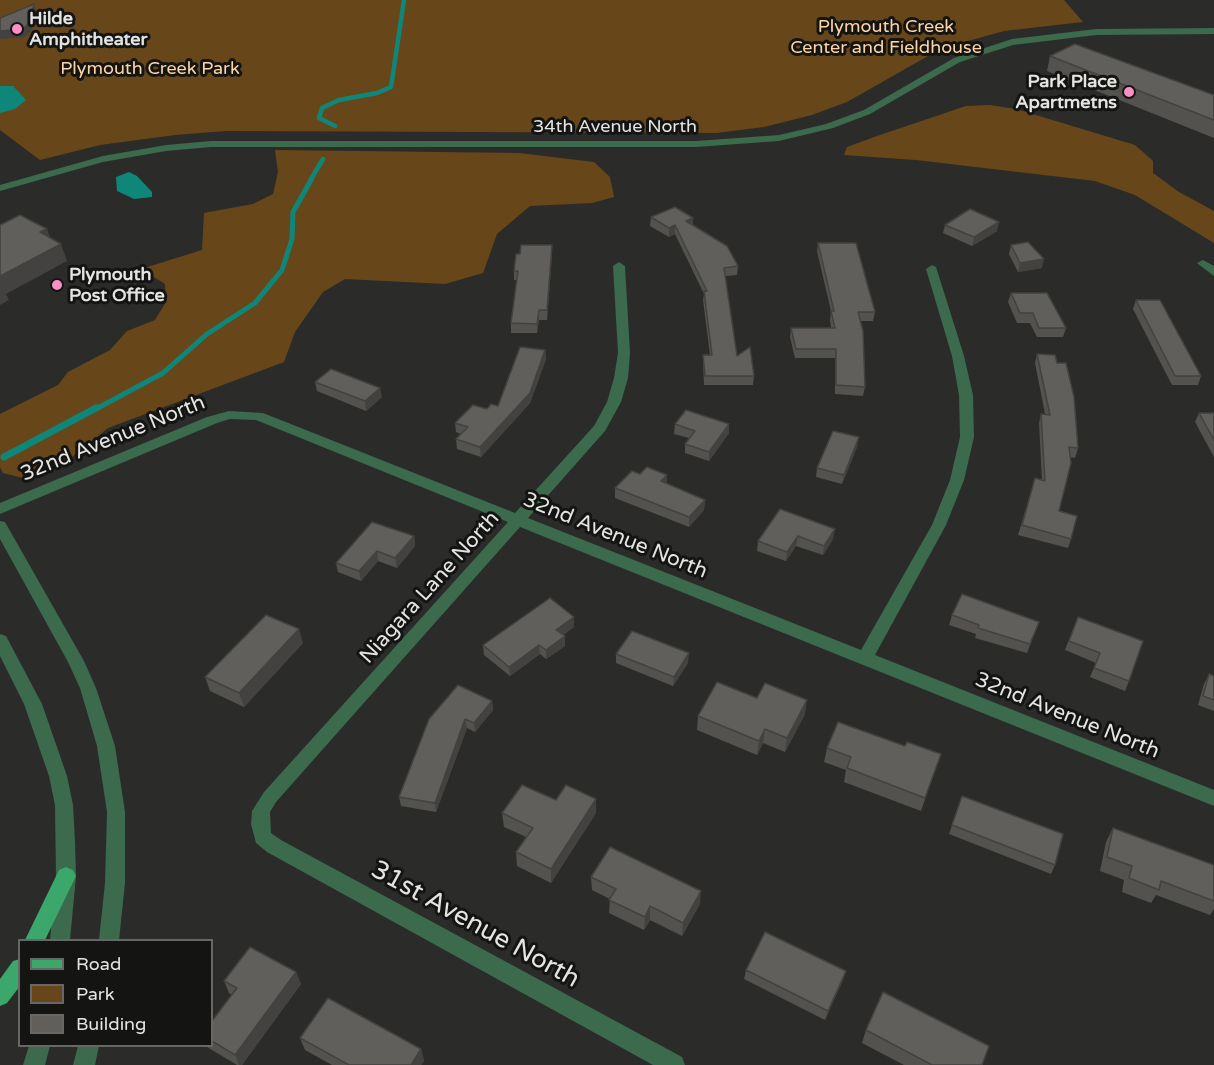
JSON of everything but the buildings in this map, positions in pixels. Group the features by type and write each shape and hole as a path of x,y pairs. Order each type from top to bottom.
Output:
{"main road":[{"path":"35,939 66,876"},
{"path":"0,996 18,971"}],"street":[{"name":"34th Avenue North","path":"0,188 103,159 166,148 211,144 696,144 779,138 829,126 857,116 881,105 957,60 1012,42 1096,32 1214,31"},
{"path":"1203,264 1214,272"},
{"name":"Niagara Lane North","path":"260,824 261,811 270,797 600,428 614,402 621,378 624,353 619,266"},
{"path":"865,658 939,525 957,480 967,437 966,395 960,365 932,269"},
{"name":"32nd Avenue North","path":"0,509 201,424 228,415 258,416 1214,798"},
{"path":"0,526 76,661 88,688 106,746 116,812 115,883 109,939"},
{"path":"0,640 33,704 58,776 64,805 66,876 60,939"},
{"name":"31st Avenue North","path":"260,824 263,837 274,846 674,1065"},
{"path":"34,1065 40,1047"},
{"path":"84,1065 89,1047"}],"green space":[{"name":"Plymouth Creek Park","path":"0,0 1064,0 1083,22 1004,31 950,46 847,102 812,115 764,127 716,133 226,131 100,145 40,160 0,130"},
{"path":"990,105 1016,109 1135,145 1153,161 1153,173 1179,192 1214,211 1214,243 1135,195 1095,181 916,160 844,155 847,147 880,135 966,106"},
{"path":"275,150 519,153 594,162 610,177 614,197 592,203 530,206 497,234 483,273 445,284 345,279 323,292 295,332 284,362 108,428 62,465 27,479 3,473 0,467 0,414 58,385 68,372 110,350 127,331 155,320 166,302 165,284 141,269 202,250 204,213 253,204 273,194 278,172"}],"water":[{"path":"0,86 13,86 26,100 15,109 0,113"},
{"path":"129,172 137,176 152,192 152,197 134,199 117,191 116,177"}],"waterway":[{"path":"335,126 319,118 322,108 339,100 377,93 391,87 404,0"},
{"path":"310,181 323,159"},
{"path":"94,410 163,373 207,334 255,303 282,270 292,239 293,212 311,180"},
{"path":"4,457 96,408"}],"place":[{"name":"Hilde Amphitheater","path":"17,29"},
{"name":"Park Place Apartmetns","path":"1129,92"},
{"name":"Plymouth Post Office","path":"57,285"}],"park label":[{"name":"Plymouth Creek Center and Fieldhouse","path":"886,37"}]}
